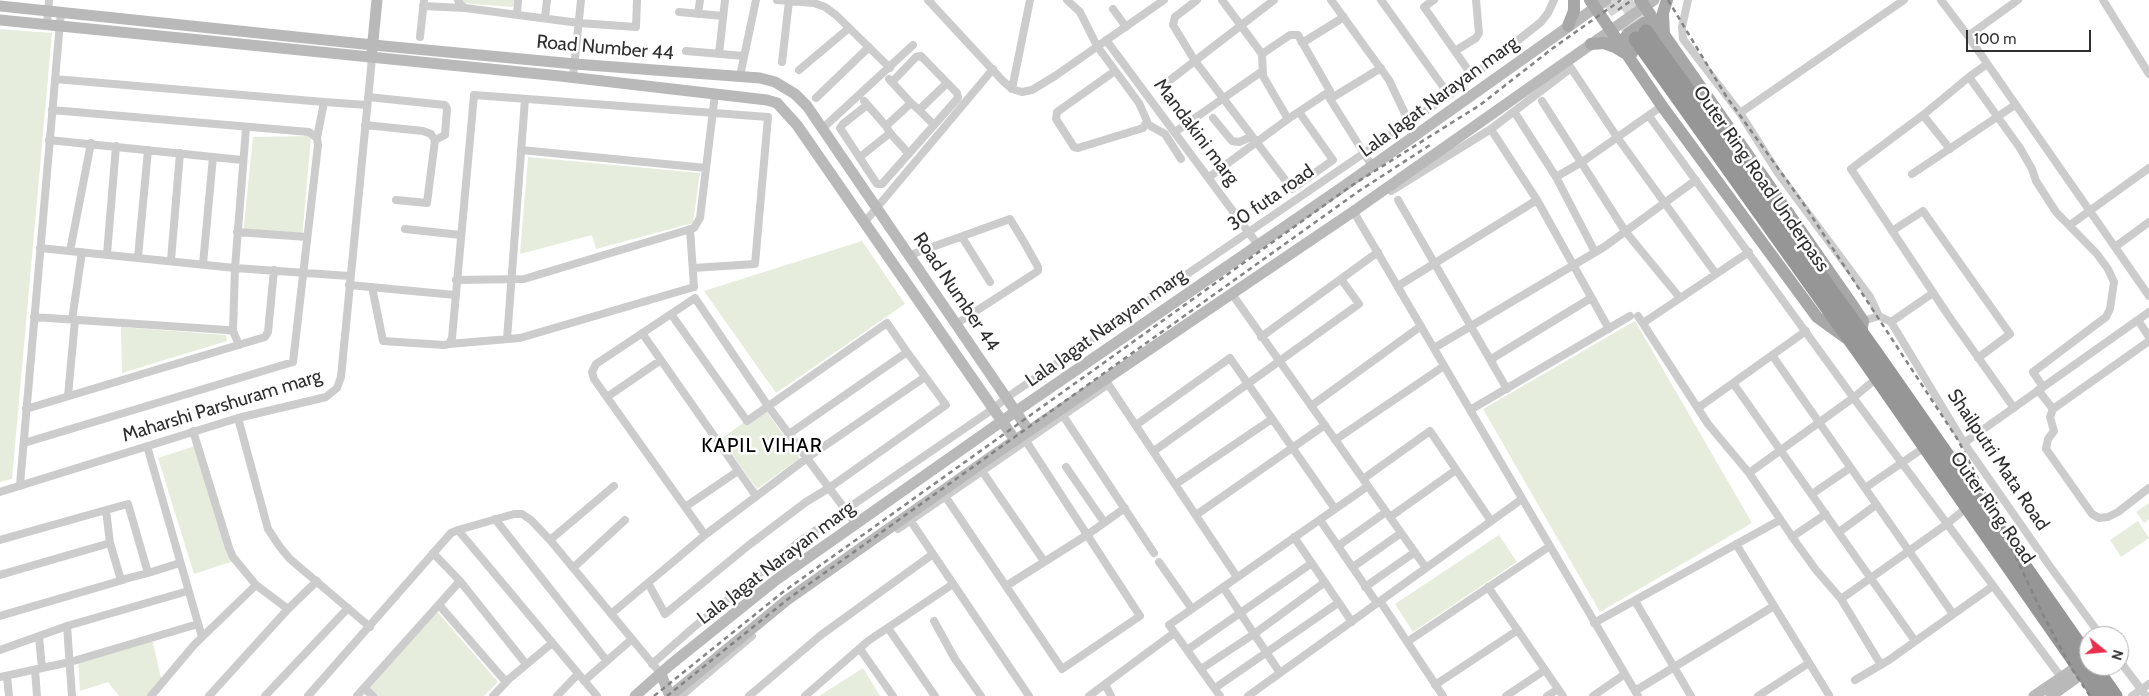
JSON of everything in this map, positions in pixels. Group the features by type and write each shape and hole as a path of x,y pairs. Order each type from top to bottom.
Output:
{"highway":[{"name":"Outer Ring Road Underpass","path":"1641,35 1859,332"},
{"name":"Outer Ring Road","path":"1859,332 1877,378 1967,507 2079,657"},
{"name":"Outer Ring Road","path":"1859,332 2079,656"},
{"name":"Outer Ring Road","path":"2090,676 2099,696"},
{"name":"Outer Ring Road","path":"2096,676 2115,696"}],"main road":[{"path":"1568,26 1574,10 1574,0"},
{"path":"1664,35 1663,13 1667,0"},
{"path":"1597,2 1611,30 1662,106 1817,317 1859,332"},
{"path":"1646,2 1664,35 1859,332"},
{"path":"1664,35 1649,24 1644,23 1625,38 1627,46 1638,64 1696,145 1706,165"},
{"path":"1591,44 1604,44 1615,47 1627,55"}],"street":[{"path":"372,58 377,0"},
{"path":"458,0 465,8"},
{"path":"516,14 518,0"},
{"path":"545,18 547,0"},
{"path":"574,78 581,0"},
{"path":"420,36 424,3 579,23 636,27 637,0"},
{"path":"698,14 700,0"},
{"path":"719,54 725,0"},
{"path":"740,76 756,0"},
{"path":"777,0 814,3 825,7 890,68"},
{"path":"928,0 1012,89 1022,92 1032,90 1164,0"},
{"path":"1012,89 1030,0"},
{"path":"1066,0 1077,2 1097,46 1139,103 1147,118 1147,124 1143,128 1078,148 1071,144 1056,119 1057,112 1115,71"},
{"path":"1196,0 1175,16 1173,25 1195,61 1292,189 1333,160 1299,112"},
{"path":"1222,0 1262,54 1261,72 1288,118"},
{"path":"1161,86 1274,0"},
{"path":"1331,0 1389,80 1409,122"},
{"path":"1381,0 1449,95"},
{"path":"1434,0 1424,7 1473,77"},
{"path":"1455,51 1476,38 1479,33 1476,0"},
{"name":"30 futa road","path":"652,664 694,627 800,541 1449,95 1541,22 1554,0"},
{"path":"1688,0 1682,27 1683,39 1740,113 1778,173 1870,297 1879,316 1891,322 1933,293"},
{"path":"1740,113 1904,0"},
{"path":"1941,0 2149,296"},
{"path":"1968,36 2018,0"},
{"path":"2103,0 2149,74"},
{"path":"782,62 788,1"},
{"name":"Lala Jagat Narayan marg","path":"636,696 660,674 776,580 1372,166 1568,26 1597,2"},
{"name":"Lala Jagat Narayan marg","path":"675,695 787,600 1569,65 1591,44 1646,2"},
{"path":"47,24 49,5"},
{"name":"Road Number 44","path":"0,6 49,5 62,11 373,45 575,64 760,78 786,87 807,106 910,255 1016,412 1023,437"},
{"path":"1113,9 1126,26"},
{"path":"20,485 59,26 62,11"},
{"path":"680,12 723,16"},
{"path":"1302,43 1344,18"},
{"name":"Road Number 44","path":"0,20 574,78 767,100 777,103 797,125 1002,422 1023,437"},
{"path":"799,70 849,28"},
{"path":"1262,54 1290,35 1298,35 1330,95 1372,166"},
{"name":"Mandakini marg","path":"1106,40 1258,245"},
{"path":"823,128 884,74 913,45"},
{"path":"816,98 869,48"},
{"path":"686,51 744,56"},
{"path":"867,105 842,124 840,128 877,184 882,184 958,98 957,93 921,56 916,57 892,82"},
{"name":"Maharshi Parshuram marg","path":"0,492 193,431 326,397 337,388 341,377 348,285 372,58"},
{"path":"1987,64 1851,169 1933,293 2014,408"},
{"path":"1569,65 1617,137 1716,274"},
{"path":"1209,177 1253,140 1288,118 1380,68"},
{"path":"864,223 993,69"},
{"path":"1175,132 1261,72"},
{"path":"884,74 934,125"},
{"path":"1969,77 2020,148 2032,169 2036,181 2056,212 2098,254 2114,282 2112,299 2106,317 2033,372 2052,409"},
{"path":"55,79 367,106"},
{"path":"919,110 947,83"},
{"path":"456,280 524,279 690,229 698,223 700,218 715,94"},
{"path":"449,344 452,338 474,95 768,117 755,264 694,268"},
{"path":"859,96 909,154"},
{"path":"1139,103 1148,96"},
{"path":"368,97 445,104 447,109 445,135 435,140"},
{"path":"507,339 525,99"},
{"path":"1542,101 1625,232 1680,298"},
{"path":"24,443 290,364 294,359 318,145 317,138 324,102"},
{"path":"860,158 911,103"},
{"path":"1912,174 2015,105"},
{"path":"1556,177 1582,162 1662,106"},
{"path":"52,110 310,132 317,138"},
{"path":"1923,115 1950,149"},
{"path":"1517,116 1556,177 1595,252"},
{"path":"1649,116 1853,398 2064,681"},
{"path":"1213,118 1232,141 1253,140"},
{"path":"1147,124 1165,134 1181,159"},
{"path":"365,125 423,131 431,134 435,140 427,202 396,200"},
{"path":"239,345 233,331 235,268 246,128"},
{"path":"1494,134 1537,200 1609,329"},
{"path":"49,140 242,160"},
{"path":"70,251 91,143"},
{"path":"107,254 116,146"},
{"path":"138,257 148,150"},
{"path":"521,150 706,168"},
{"path":"171,260 180,153"},
{"path":"203,264 213,157"},
{"path":"2070,225 2149,168"},
{"path":"1434,348 1574,266 1625,232 1696,180"},
{"path":"1398,200 1508,389"},
{"path":"1398,286 1537,200"},
{"path":"1892,231 1923,211 2010,334 1978,358"},
{"path":"1354,212 1636,694 1774,606"},
{"path":"910,255 1010,219 1038,267 1038,271 956,324"},
{"path":"2115,247 2149,222"},
{"path":"405,229 461,235"},
{"path":"372,287 383,341 444,345 520,338 694,287 690,229"},
{"path":"237,232 307,237"},
{"path":"962,236 990,282"},
{"path":"40,248 235,268 349,276"},
{"path":"68,396 82,252"},
{"path":"1261,337 1378,252"},
{"path":"1749,252 1680,298 1641,319 1708,424 1749,473 1816,570 1841,599 1880,665"},
{"path":"26,409 239,345 258,341 265,337 268,332 274,270"},
{"path":"1154,450 1359,304 1341,279"},
{"path":"348,285 455,295"},
{"path":"1154,553 1062,412 1108,384 1233,296 1426,568"},
{"path":"705,535 594,380 592,372 596,364 695,298 768,406 856,524"},
{"path":"1492,363 1493,358 1500,353 1591,298"},
{"path":"1964,443 2149,312"},
{"path":"648,583 665,614 749,545 806,502 829,488 946,405 887,322 747,420 671,314"},
{"path":"1470,410 1630,316"},
{"path":"1859,332 1879,316"},
{"path":"34,317 233,331"},
{"path":"2138,320 2149,337"},
{"name":"Shailputri Mata Road","path":"1891,322 1964,443 2049,566 2094,626"},
{"path":"1311,406 1422,326"},
{"path":"1698,408 1806,331"},
{"path":"642,333 756,496"},
{"path":"2149,341 2052,409 2050,417 2054,431 2048,439 2046,449 2092,514 2099,518 2108,517 2149,488"},
{"path":"789,434 907,352"},
{"path":"1772,355 1953,614"},
{"path":"1136,425 1230,358 1335,509"},
{"path":"607,397 661,360"},
{"path":"1335,440 1444,366"},
{"path":"611,614 705,535 756,496 807,458 925,377"},
{"path":"1749,473 1853,398 1877,378"},
{"path":"1733,382 1916,641"},
{"path":"1108,384 1154,450 1237,577"},
{"path":"238,418 268,529 290,559 370,627"},
{"path":"1176,484 1272,419"},
{"path":"1196,515 1325,425"},
{"path":"193,431 229,548 256,585 288,609"},
{"path":"1363,479 1430,431 1491,521"},
{"path":"945,496 1062,669 1140,616 1023,437 982,471 908,518 1028,696"},
{"path":"146,446 202,637"},
{"path":"1865,488 1925,447"},
{"path":"1066,467 1104,522"},
{"path":"1812,494 1850,468"},
{"path":"1338,546 1456,470"},
{"path":"686,507 738,471"},
{"path":"982,471 1044,561"},
{"path":"550,540 614,486"},
{"path":"1220,696 1169,625 1368,486"},
{"path":"1248,696 1522,499"},
{"path":"0,540 128,504 148,572"},
{"path":"1839,532 1876,505"},
{"path":"1841,599 1947,524 1967,507"},
{"path":"1006,586 1087,535 1125,508"},
{"path":"106,510 110,543 123,580"},
{"path":"308,696 451,533 514,514 522,514 531,520 550,540 652,664 675,695"},
{"path":"1792,537 1826,514"},
{"path":"495,519 607,661"},
{"path":"573,568 625,520"},
{"path":"1320,520 1443,696"},
{"path":"1594,623 1780,520"},
{"path":"458,530 551,644 597,696"},
{"path":"1353,567 1401,533"},
{"path":"1294,537 1352,622"},
{"path":"0,575 110,543"},
{"path":"1736,544 1829,696"},
{"path":"1407,642 1550,546"},
{"path":"1365,587 1414,552"},
{"path":"433,553 460,582 526,664"},
{"path":"749,696 821,635 933,554"},
{"path":"0,616 180,562"},
{"path":"1159,562 1192,609"},
{"path":"1187,650 1312,563"},
{"path":"209,696 316,581"},
{"path":"357,696 460,582"},
{"path":"1201,669 1254,634 1325,582"},
{"path":"805,696 860,648 953,584"},
{"path":"151,696 202,637 256,585"},
{"path":"1854,680 1916,641 1993,586"},
{"path":"1223,587 1280,673"},
{"path":"1488,588 1563,696"},
{"path":"0,650 67,626 188,590"},
{"path":"1635,601 1691,696"},
{"path":"1215,688 1267,654 1338,603"},
{"path":"439,605 506,682"},
{"path":"265,696 348,608"},
{"path":"934,621 951,653 981,696"},
{"path":"9,696 4,676 70,662 198,624"},
{"path":"67,626 72,696"},
{"path":"888,628 935,696"},
{"path":"1435,685 1518,630"},
{"path":"1089,696 1174,633"},
{"path":"37,696 38,637"},
{"path":"584,681 632,640"},
{"path":"493,696 526,664 551,644"},
{"path":"860,648 892,696"},
{"path":"1758,696 1809,663"},
{"path":"1506,696 1545,670"},
{"path":"2034,696 2064,681 2079,671"},
{"path":"2129,673 2144,693"},
{"path":"557,696 578,674"},
{"path":"1593,696 1625,674"},
{"path":"2051,696 2064,681"},
{"path":"1106,684 1111,696"},
{"path":"2132,696 2144,693 2149,684"},
{"path":"364,688 373,696"},
{"path":"1547,696 1558,689"}],"green space":[{"path":"462,0 514,0 513,7 461,3"},
{"path":"0,29 52,33 12,479 0,482"},
{"path":"311,136 302,239 243,234 253,137"},
{"path":"528,157 700,173 693,223 596,249 592,235 520,254"},
{"path":"862,241 905,304 776,393 704,291"},
{"path":"1635,321 1752,523 1600,612 1483,409"},
{"path":"121,327 226,335 227,341 122,373"},
{"path":"764,408 800,458 757,489 721,439"},
{"path":"201,444 237,560 194,574 158,458"},
{"path":"2149,503 2149,519 2144,523 2136,512"},
{"path":"2138,521 2149,538 2121,557 2110,540"},
{"path":"1499,535 1517,562 1413,632 1395,604"},
{"path":"435,609 498,682 484,696 369,696 363,690"},
{"path":"152,639 162,682 149,696 119,696 108,682 80,691 78,659"},
{"path":"863,668 880,696 819,696"}],"tunnel":[{"path":"1609,0 1636,39"},
{"path":"1624,0 1642,25"}],"railway":[{"path":"654,696 783,592 1354,184 1480,105 1553,48 1621,0"},
{"path":"1618,10 1632,0"},
{"path":"1668,0 1726,96 1803,203 1958,440 1993,508 2043,615 2072,669 2090,696"},
{"path":"667,696 788,599 1359,191 1433,143"}],"district":[{"name":"KAPIL VIHAR","path":"762,446"}]}
